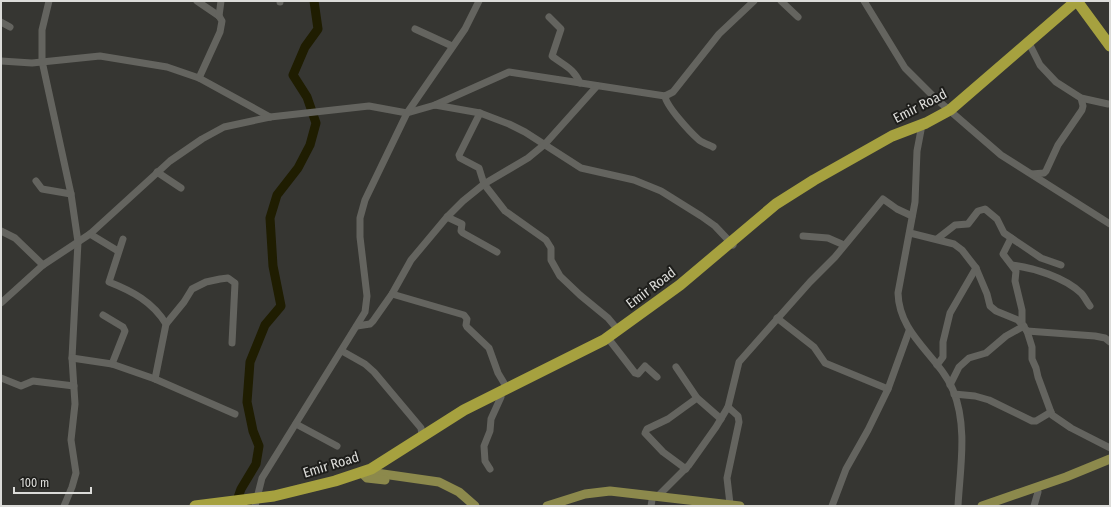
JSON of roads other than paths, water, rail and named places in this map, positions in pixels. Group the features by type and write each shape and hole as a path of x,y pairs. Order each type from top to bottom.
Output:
{"highway":[{"name":"Emir Road","path":"952,112 1080,2"},
{"name":"Emir Road","path":"195,506 238,501 256,504 308,495 369,473 443,427 504,392 578,354 618,330 680,286 732,244 812,186 894,140 952,112 1031,47 1080,2"},
{"path":"1080,2 1110,38"},
{"path":"1080,2 1110,46"},
{"name":"Emir Road","path":"369,473 422,435 464,410 582,358 611,342 670,301 732,244"}],"main road":[{"path":"982,506 1066,477 1110,459"},
{"path":"998,506 1038,492 1110,463"},
{"path":"369,473 438,488 448,492 466,506"},
{"path":"369,473 439,482 459,492 475,506"},
{"path":"547,506 572,497 599,492 654,501 730,504 740,506"},
{"path":"562,506 586,498 610,496 709,506"}],"street":[{"path":"49,1 42,30 42,61 71,194 78,242 72,358 75,404 71,440 76,473 64,506"},
{"path":"197,1 219,16 222,21 222,26 199,78"},
{"path":"219,16 221,1"},
{"path":"256,504 262,478 342,351 357,326 367,304 360,238 362,212 372,182 407,113 465,29 479,1"},
{"path":"1,303 43,265 90,234 157,172 202,139 224,127 270,117 369,106 407,113 435,105 509,72 665,96 673,92 719,34 754,1"},
{"path":"781,1 798,17"},
{"path":"864,1 905,68 914,79 987,144 1110,224"},
{"path":"549,17 562,29 552,56 572,70 577,75 580,83"},
{"path":"1,22 10,27"},
{"path":"415,29 452,46"},
{"path":"1031,47 1040,65 1050,76 1081,98 1108,104"},
{"path":"1,61 32,63 100,56 167,67 199,78 270,117"},
{"path":"357,326 370,324 373,321 392,294 411,260 447,217 463,201 484,184 528,158 545,144 597,86"},
{"path":"665,96 668,105 685,126 700,140 713,147"},
{"path":"1032,174 1044,173 1046,171 1058,145 1082,110 1083,106 1081,98"},
{"path":"435,105 480,113 509,124 545,144 581,168 634,180 661,191 701,216 732,244"},
{"path":"480,113 459,155 461,159 479,168 484,184 505,211 546,240 551,248 551,260 560,276 608,318 618,330"},
{"path":"920,127 917,151 915,202 898,293 900,312 909,331 937,364 954,394 961,432 958,506"},
{"path":"157,172 181,188"},
{"path":"36,181 42,190 71,194"},
{"path":"654,501 686,469 721,419 728,407 739,362 844,245 883,199 897,209 912,216"},
{"path":"937,239 954,225 968,224 981,209 993,215 1004,233 1041,258 1062,265"},
{"path":"447,217 462,224 461,231 463,234 497,252"},
{"path":"1,231 15,238 43,265"},
{"path":"910,232 958,246 976,268 987,294 990,306 1024,327 1095,336 1105,338 1110,342"},
{"path":"90,234 118,251"},
{"path":"803,236 828,238 844,245"},
{"path":"1012,238 1003,254 1016,271 1015,281 1021,302 1024,327 1032,347 1032,359 1051,412 1056,419 1110,448"},
{"path":"122,239 109,282 143,299 159,312 166,324"},
{"path":"1012,265 1032,269 1063,282 1082,294 1090,306"},
{"path":"937,364 943,357 943,342 950,312 976,268"},
{"path":"155,379 166,324 195,286 206,282 228,278 235,283 232,343"},
{"path":"392,294 464,315 467,319 466,324 468,327 489,348 504,392 491,420 490,431 484,446 485,461 490,469"},
{"path":"103,315 122,327 125,331 112,364"},
{"path":"777,318 814,347 825,363 846,373 888,389"},
{"path":"950,385 960,368 969,358 986,352 1006,336 1024,327"},
{"path":"832,506 846,469 868,430 888,389 909,331"},
{"path":"611,342 635,373 638,374 645,366 657,378"},
{"path":"342,351 365,364 374,372 421,428 422,435"},
{"path":"72,358 112,364 155,379 235,414"},
{"path":"676,367 697,398 721,419"},
{"path":"1,378 21,386 33,381 74,386"},
{"path":"954,394 968,395 989,400 1032,421 1036,421 1051,412"},
{"path":"686,469 664,452 645,433 647,429 668,419 697,398"},
{"path":"728,407 738,416 739,422 727,478 730,504"},
{"path":"296,424 337,446"},
{"path":"1034,506 1038,492"}],"waterway":[{"path":"235,506 241,489 256,464 259,446 253,431 247,402 250,362 265,325 281,306 273,266 270,218 277,195 298,168 310,145 316,123 307,97 293,75 305,47 318,29 314,1"}]}
